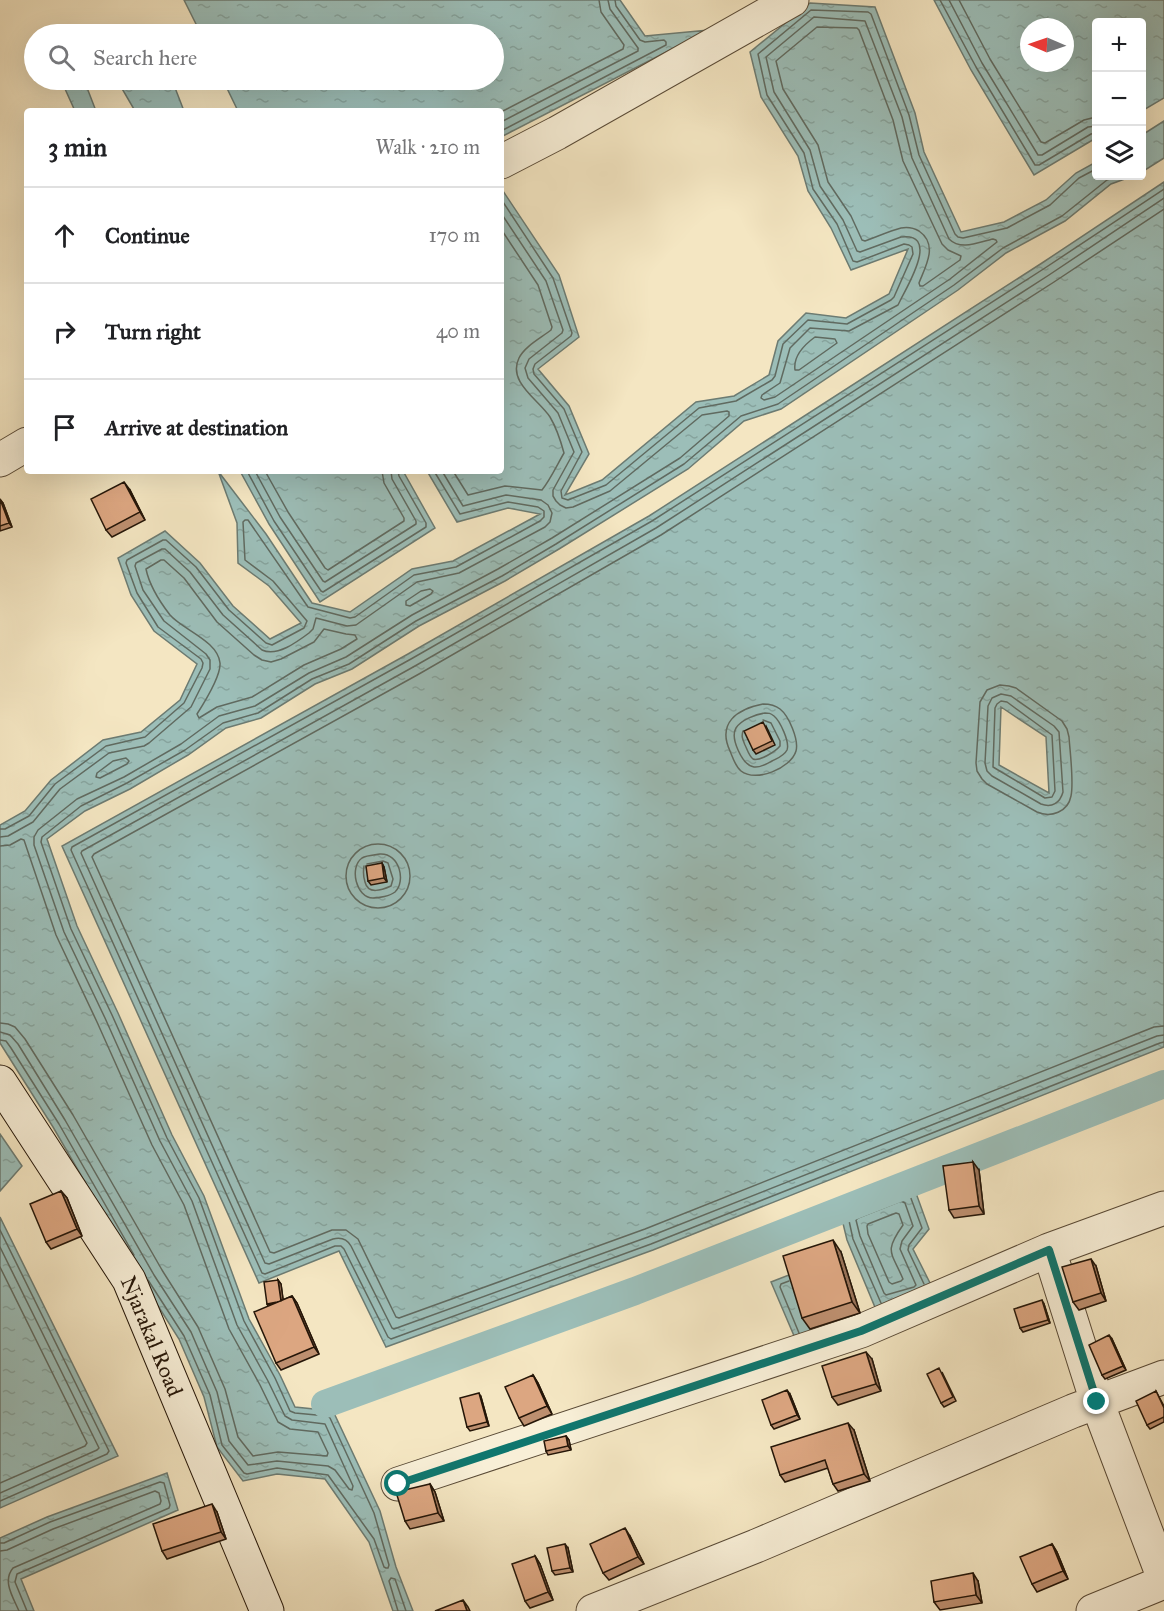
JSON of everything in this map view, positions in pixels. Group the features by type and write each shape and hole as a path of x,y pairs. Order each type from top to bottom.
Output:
{"street":[{"path":"504,160 557,133 792,0"},
{"path":"0,460 24,446"},
{"name":"Njarakal Road","path":"0,1082 129,1280 267,1611"},
{"path":"398,1484 861,1331 1049,1250 1164,1208"},
{"path":"1049,1250 1097,1402 1164,1581 1093,1611"},
{"path":"593,1611 756,1546 1073,1411 1164,1377"}],"water":[{"path":"184,0 620,0 645,36 709,30 504,135 504,108 237,108 228,90 504,90 504,24 196,24"},
{"path":"934,0 1164,0 1164,98 1146,109 1146,18 1092,18 1092,140 1034,175 971,70"},
{"path":"810,3 875,7 915,113 924,152 961,232 1004,222 1046,200 1076,173 1092,164 1092,180 1122,180 1111,184 1065,221 1006,253 958,290 781,409 744,421 688,469 559,549 505,581 419,626 352,669 315,684 261,718 226,728 188,755 130,789 85,811 47,839 77,926 172,1135 204,1196 249,1319 295,1407 333,1411 380,1511 396,1567 413,1611 393,1611 369,1542 325,1479 277,1474 243,1481 217,1447 204,1397 179,1339 143,1282 53,1127 0,1043 0,825 25,811 51,780 103,740 141,732 180,700 197,664 154,631 131,595 118,558 165,531 200,563 233,606 270,639 301,623 269,586 238,563 237,523 219,474 266,534 312,603 350,612 412,569 453,561 540,514 508,508 457,522 429,474 504,474 504,192 559,275 579,337 538,369 569,406 589,454 565,495 602,480 696,402 734,396 769,375 778,341 806,313 846,318 889,294 908,249 851,270 831,228 808,191 798,156 761,97 750,52"},
{"path":"66,90 88,90 95,108 74,108"},
{"path":"123,90 176,90 183,108 133,108"},
{"path":"1164,121 1164,158 1146,169 1146,132"},
{"path":"1164,182 1164,1047 653,1250 386,1347 339,1251 259,1283 62,846 408,654 649,516","holes":["1001,707 1046,737 1049,793 999,765"]},
{"path":"242,474 405,474 435,528 320,602 269,524"},
{"path":"0,1134 22,1166 0,1191"},
{"path":"912,1182 929,1229 913,1249 936,1295 877,1312 847,1240 840,1211"},
{"path":"0,1217 118,1456 0,1508"},
{"path":"830,1259 850,1296 855,1327 798,1345 771,1282"},
{"path":"167,1473 178,1510 21,1579 34,1611 0,1611 0,1538 47,1517"}],"building":[{"path":"124,482 140,512 106,530 91,499"},
{"path":"0,499 9,523 0,526"},
{"path":"763,722 772,741 753,750 744,731"},
{"path":"382,863 384,878 368,881 366,866"},
{"path":"973,1162 979,1206 949,1210 943,1166"},
{"path":"61,1191 77,1229 46,1242 30,1204"},
{"path":"833,1240 852,1302 802,1318 783,1256"},
{"path":"1091,1259 1101,1293 1073,1302 1062,1267"},
{"path":"278,1280 281,1301 267,1304 264,1282"},
{"path":"292,1296 314,1347 276,1363 254,1312"},
{"path":"1042,1300 1048,1320 1020,1328 1014,1309"},
{"path":"1109,1335 1123,1366 1102,1375 1089,1345"},
{"path":"866,1352 876,1384 832,1397 822,1366"},
{"path":"939,1368 953,1397 941,1403 927,1374"},
{"path":"533,1375 547,1406 519,1418 505,1387"},
{"path":"787,1390 797,1415 771,1425 762,1400"},
{"path":"1156,1391 1164,1408 1164,1417 1147,1425 1136,1401"},
{"path":"479,1393 487,1422 467,1427 460,1398"},
{"path":"848,1423 864,1474 833,1484 825,1460 780,1475 771,1447"},
{"path":"566,1436 568,1446 546,1451 544,1441"},
{"path":"430,1484 438,1513 405,1521 396,1492"},
{"path":"212,1504 221,1532 162,1551 153,1524"},
{"path":"625,1528 638,1557 603,1573 590,1544"},
{"path":"565,1544 570,1568 552,1571 547,1548"},
{"path":"1052,1544 1063,1571 1032,1584 1020,1557"},
{"path":"535,1556 548,1592 525,1601 512,1564"},
{"path":"973,1573 976,1595 934,1602 931,1581"},
{"path":"463,1600 467,1611 435,1611"}],"waterway":[{"path":"325,1404 635,1291 1164,1084"}],"route":[{"path":"398,1484 861,1331 1049,1250 1097,1402"}]}
